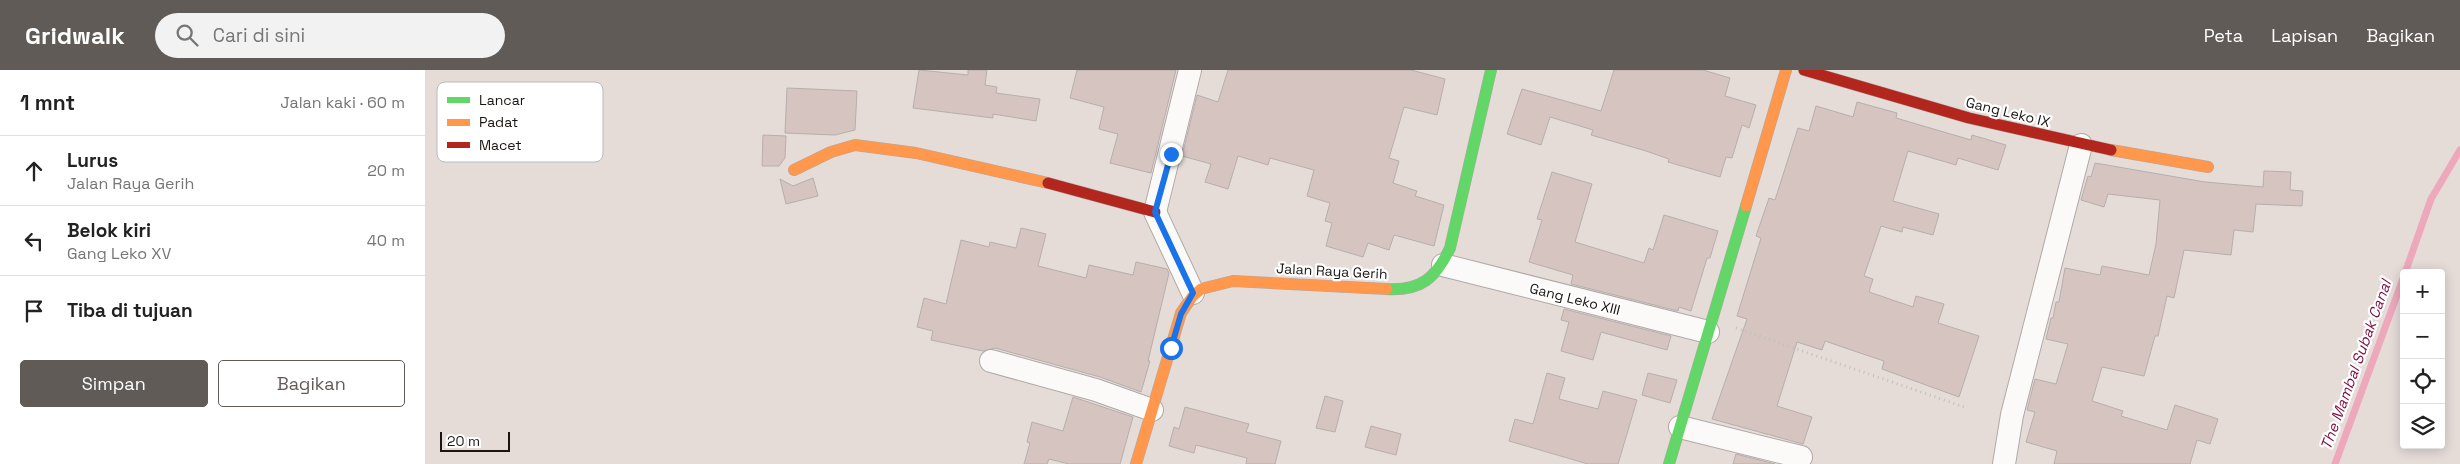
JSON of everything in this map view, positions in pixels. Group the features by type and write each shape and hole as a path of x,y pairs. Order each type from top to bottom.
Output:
{"street":[{"path":"1136,464 1181,314 1193,293 1155,212 1190,70"},
{"name":"Jalan Raya Gerih","path":"1193,293 1208,285 1233,281 1403,290 1421,285 1443,266 1450,248 1491,70"},
{"path":"1669,464 1786,70"},
{"name":"Gang Leko IX","path":"1804,70 1969,118 2081,145 2208,167"},
{"path":"794,170 831,152 855,145 925,155 1070,188 1155,212"},
{"path":"2004,464 2012,415 2081,145"},
{"name":"Gang Leko XIII","path":"1443,266 1710,326"},
{"path":"991,361 1096,390 1151,410"},
{"path":"1680,426 1801,457"}],"path":[{"path":"1710,326 1967,408"}],"building":[{"path":"919,70 968,75 968,70 987,70 985,85 997,87 996,93 1040,99 1036,121 993,114 993,118 913,108"},
{"path":"1077,70 1176,70 1151,173 1110,163 1118,134 1099,129 1104,107 1070,98"},
{"path":"1228,70 1411,70 1445,79 1437,115 1404,107 1389,158 1399,161 1393,183 1417,191 1415,196 1444,205 1434,246 1394,235 1389,250 1368,243 1363,257 1326,246 1332,223 1325,221 1330,203 1307,196 1314,170 1270,158 1268,165 1238,156 1228,189 1205,182 1211,164 1182,156 1197,95 1218,102"},
{"path":"1614,70 1703,70 1730,78 1725,96 1756,105 1749,128 1742,125 1732,158 1726,157 1720,177 1668,162 1669,159 1591,135 1593,130 1550,117 1541,145 1507,134 1522,89 1601,111"},
{"path":"787,88 857,91 855,130 835,135 785,133"},
{"path":"1857,102 1897,113 1896,118 1971,140 1972,135 2006,145 1998,170 1958,158 1956,165 1908,151 1893,201 1939,214 1933,235 1903,227 1902,232 1881,226 1864,276 1873,279 1869,292 1913,307 1916,296 1944,304 1938,323 1979,336 1959,397 1882,369 1884,361 1825,341 1822,350 1797,342 1777,406 1812,417 1803,444 1712,419 1747,319 1737,316 1761,238 1756,236 1769,198 1775,200 1798,128 1809,131 1816,106 1853,117"},
{"path":"763,135 786,136 785,158 779,166 762,166"},
{"path":"2095,163 2205,182 2263,187 2264,171 2291,172 2290,190 2303,191 2302,206 2256,204 2253,232 2234,230 2231,255 2184,250 2174,298 2167,296 2158,336 2155,336 2144,376 2102,367 2092,401 2123,411 2121,416 2167,430 2175,405 2218,419 2210,444 2197,440 2190,464 2054,464 2057,451 2026,442 2035,412 2027,410 2035,379 2056,384 2068,344 2046,339 2056,302 2059,302 2065,268 2100,275 2102,266 2149,275 2156,244 2160,200 2108,194 2104,207 2081,200 2088,176 2091,177"},
{"path":"1552,172 1592,184 1575,242 1644,263 1649,248 1653,250 1664,215 1718,231 1710,258 1707,258 1691,311 1679,307 1678,311 1571,284 1573,275 1529,262 1542,220 1537,219"},
{"path":"813,178 818,196 786,204 780,179 793,186"},
{"path":"1021,228 1046,234 1038,266 1086,278 1089,265 1133,275 1136,262 1167,269 1169,273 1148,361 1150,361 1141,392 1100,377 995,348 983,351 931,340 933,331 917,327 924,298 946,304 961,240 989,247 990,242 1016,248"},
{"path":"1564,309 1671,336 1667,350 1601,332 1593,360 1561,351 1569,322 1561,320"},
{"path":"1547,373 1565,378 1559,399 1598,409 1603,391 1637,400 1618,464 1588,464 1509,441 1515,419 1533,424"},
{"path":"1648,373 1677,380 1670,403 1642,395"},
{"path":"1325,396 1343,401 1335,432 1316,428"},
{"path":"1073,397 1133,417 1120,464 1069,464 1049,459 1047,464 1024,464 1030,443 1027,442 1032,422 1063,431"},
{"path":"1185,407 1249,424 1246,432 1281,441 1275,464 1246,464 1247,458 1196,445 1194,453 1169,446 1174,427 1179,429"},
{"path":"1371,426 1401,434 1396,455 1365,447"},
{"path":"1736,454 1775,464 1733,464"}],"waterway":[{"name":"The Mambal Subak Canal","path":"2406,269 2431,199 2460,150"},
{"name":"The Mambal Subak Canal","path":"2335,464 2400,287"}],"traffic: fast":[{"path":"1387,289 1409,288 1426,281 1439,267 1450,248 1491,70"},
{"path":"1669,464 1746,206"}],"traffic: slow":[{"path":"1746,206 1786,70"},
{"path":"794,170 831,152 855,145 916,153 1048,183"},
{"path":"2111,150 2208,167"},
{"path":"1136,464 1181,313 1192,297 1201,289 1233,281 1387,289"}],"traffic: jam":[{"path":"1804,70 1969,118 2111,150"},
{"path":"1048,183 1155,212"}],"route":[{"path":"1171,154 1155,212 1193,293 1181,314 1171,348"}]}
